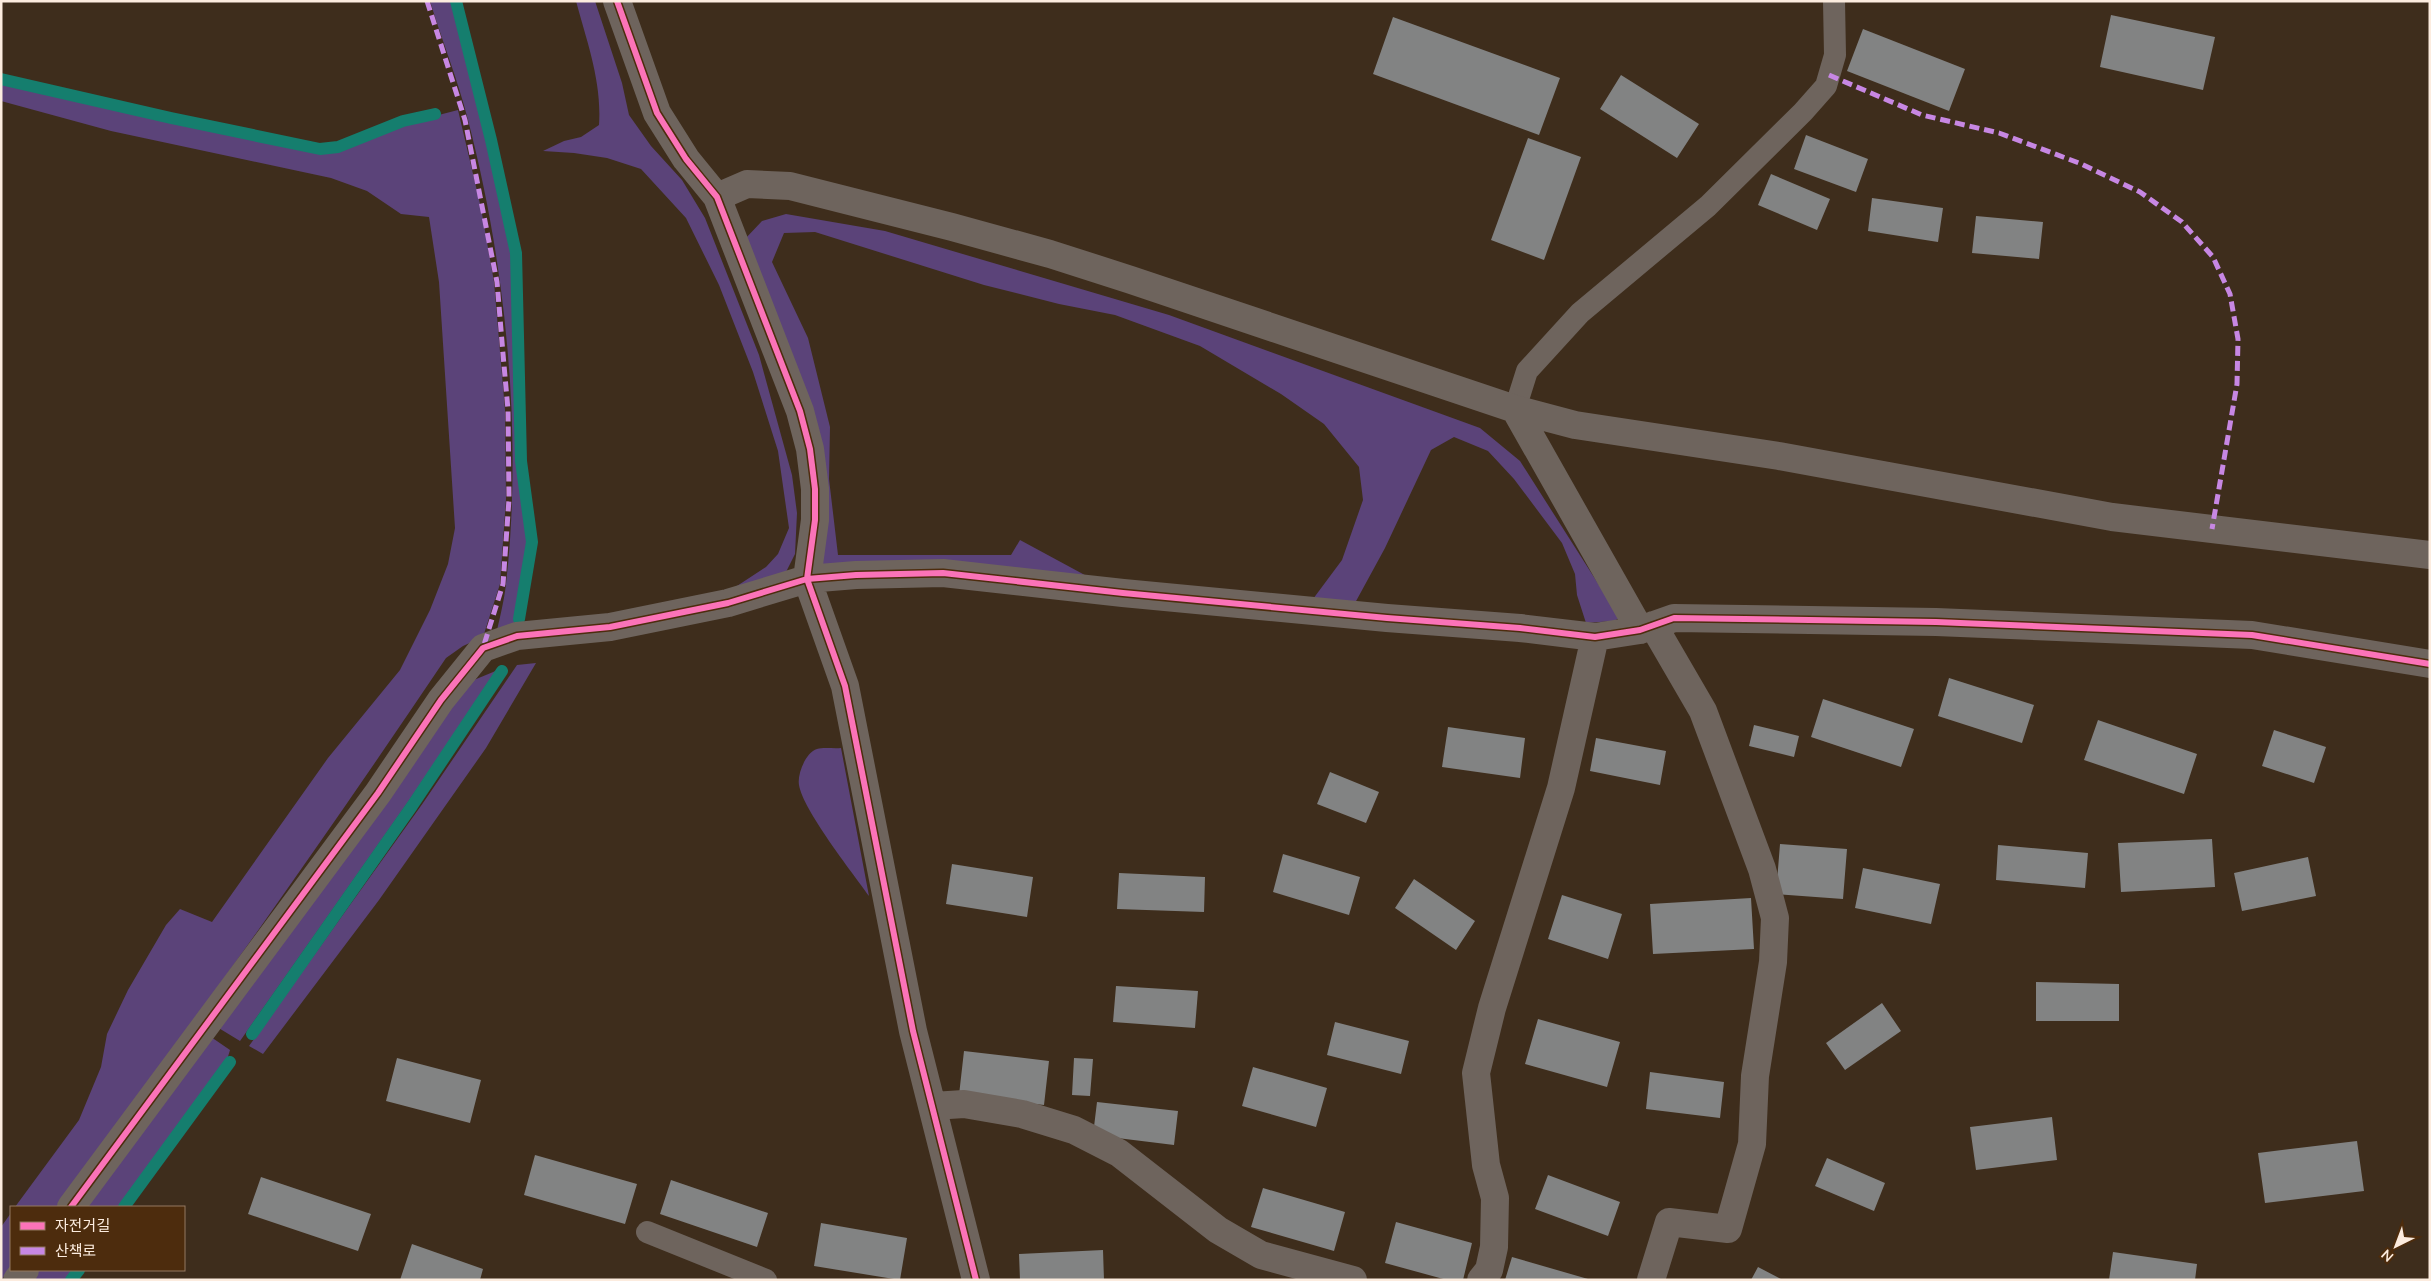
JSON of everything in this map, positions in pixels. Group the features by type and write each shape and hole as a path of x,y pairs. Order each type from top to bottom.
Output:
{"street":[{"path":"617,1 657,113 686,159 717,196 796,402 810,448 815,489 815,520 808,579 845,686 913,1031 933,1106 972,1279"},
{"path":"717,196 747,184 790,186 952,226 1050,254 1515,409 1575,425 1779,456 2112,517 2430,555"},
{"path":"1515,409 1646,627 1704,711 1762,869 1775,918 1773,962 1755,1076 1752,1144 1728,1229 1669,1222 1651,1280"},
{"path":"72,1206 378,793 441,700 483,648 518,636 610,627 672,615 728,603 808,579 856,574 943,573 1123,594 1520,628 1595,637 1646,627 1674,618 1936,622 2242,635 2344,649 2430,664"},
{"path":"1480,1280 1489,1270 1494,1247 1495,1198 1486,1165 1476,1073 1492,1008 1560,788 1595,637"},
{"path":"933,1106 964,1104 1022,1114 1074,1130 1119,1153 1218,1230 1261,1255 1353,1280"}],"lane":[{"path":"1515,409 1527,371 1580,313 1708,206 1803,112 1826,86 1835,56 1834,1"},
{"path":"647,1232 766,1280"}],"shaded area":[{"path":"430,1 454,1 488,141 512,253 517,350 518,462 529,542 512,633 495,639 505,591 511,527 513,468 508,350 492,233 481,176 464,105"},
{"path":"576,1 595,1 622,83 629,115 651,146 682,180 705,218 759,355 792,475 797,513 795,554 785,574 711,603 766,567 778,554 789,528 778,451 753,372 719,285 686,218 641,169 607,158 543,151 564,141 581,137 599,125 596,78"},
{"path":"1,82 171,121 320,152 338,151 404,124 458,110 481,208 494,282 505,410 506,499 500,584 483,637 463,646 446,658 255,935 59,1206 16,1206 79,1120 101,1067 107,1034 128,990 166,925 180,909 212,922 328,758 400,670 430,610 448,564 455,528 439,282 429,217 401,214 367,191 331,178 111,131 1,101"},
{"path":"786,214 885,231 1169,315 1480,428 1520,461 1620,618 1613,621 1586,623 1577,595 1575,574 1562,543 1514,479 1488,451 1454,437 1431,450 1385,548 1355,603 1313,599 1342,560 1363,500 1359,467 1324,424 1281,394 1200,346 1115,315 1059,304 984,285 815,232 784,233 772,262 808,338 830,427 829,479 838,555 1011,555 1020,540 1094,580 821,568 820,514 745,239 762,221"},
{"path":"536,663 486,748 379,900 263,1054 249,1046 423,803 517,665"},
{"path":"498,670 240,1041 217,1027 469,682"},
{"path":"820,748 841,748 869,896 818,825 802,796 799,785 799,775 809,754"},
{"path":"211,1037 230,1050 227,1060 121,1206 87,1206"},
{"path":"10,1214 10,1269 1,1280 1,1227"},
{"path":"38,1271 74,1271 68,1280 32,1280"}],"building":[{"path":"2111,15 2215,37 2203,90 2100,67"},
{"path":"1393,17 1560,78 1539,135 1373,74"},
{"path":"1863,29 1965,69 1949,111 1847,71"},
{"path":"1621,75 1699,124 1677,158 1600,109"},
{"path":"1806,135 1868,159 1856,192 1794,169"},
{"path":"1528,138 1581,157 1544,260 1491,240"},
{"path":"1771,174 1830,199 1817,230 1758,205"},
{"path":"1872,198 1943,208 1938,242 1868,231"},
{"path":"1976,216 2043,222 2039,259 1972,253"},
{"path":"1949,678 2034,705 2022,743 1938,716"},
{"path":"1823,699 1914,729 1901,767 1811,737"},
{"path":"2098,720 2197,754 2184,794 2084,760"},
{"path":"1754,725 1799,736 1794,757 1749,746"},
{"path":"1448,727 1525,738 1520,778 1442,767"},
{"path":"2274,730 2326,747 2314,783 2262,766"},
{"path":"1596,738 1666,751 1660,785 1590,771"},
{"path":"1330,772 1379,792 1366,823 1317,804"},
{"path":"2212,839 2215,887 2121,892 2118,843"},
{"path":"1780,844 1847,849 1843,899 1776,894"},
{"path":"1998,845 2088,853 2085,888 1996,880"},
{"path":"1283,854 1360,877 1349,915 1273,892"},
{"path":"2308,857 2316,896 2242,911 2234,873"},
{"path":"952,864 1033,877 1027,917 946,904"},
{"path":"1863,868 1940,884 1931,924 1855,908"},
{"path":"1119,873 1205,877 1204,912 1117,909"},
{"path":"1414,879 1475,921 1456,950 1395,908"},
{"path":"1562,895 1622,914 1608,959 1548,939"},
{"path":"1751,898 1754,949 1653,954 1650,904"},
{"path":"2036,982 2119,984 2119,1021 2036,1021"},
{"path":"1116,986 1198,991 1195,1028 1113,1022"},
{"path":"1882,1003 1901,1031 1845,1070 1826,1043"},
{"path":"1538,1019 1620,1042 1607,1087 1525,1064"},
{"path":"1335,1022 1409,1041 1401,1074 1327,1055"},
{"path":"964,1051 1049,1061 1044,1105 959,1095"},
{"path":"397,1058 481,1080 470,1123 386,1101"},
{"path":"1074,1058 1093,1059 1090,1096 1072,1095"},
{"path":"1253,1067 1327,1088 1316,1127 1242,1106"},
{"path":"1650,1072 1724,1082 1720,1118 1646,1109"},
{"path":"1097,1102 1178,1111 1174,1145 1093,1135"},
{"path":"2052,1117 2057,1160 1976,1170 1970,1127"},
{"path":"2357,1141 2364,1191 2265,1203 2258,1153"},
{"path":"535,1155 637,1184 625,1224 524,1195"},
{"path":"1827,1158 1885,1183 1874,1211 1815,1186"},
{"path":"1548,1175 1620,1202 1608,1236 1535,1209"},
{"path":"261,1177 371,1214 358,1251 248,1214"},
{"path":"671,1180 768,1213 757,1247 660,1214"},
{"path":"1263,1188 1345,1212 1334,1251 1251,1227"},
{"path":"1396,1222 1472,1243 1463,1280 1447,1280 1385,1263"},
{"path":"821,1223 907,1238 900,1280 814,1266"},
{"path":"412,1244 483,1269 480,1280 400,1280"},
{"path":"1103,1250 1104,1280 1020,1280 1019,1254"},
{"path":"2113,1252 2197,1264 2195,1280 2109,1280"},
{"path":"1512,1257 1588,1279 1588,1280 1505,1280"},
{"path":"1758,1267 1783,1280 1751,1280"}],"waterway":[{"path":"456,1 491,140 516,253 521,461 532,542 519,619"},
{"path":"1,79 171,118 320,149 338,147 403,121 435,114"},
{"path":"252,1034 412,806 502,671"},
{"path":"125,1206 230,1062"},
{"path":"71,1280 78,1271"}],"marked path":[{"path":"427,1 465,120 497,282 508,410 509,499 503,584 483,648"},
{"path":"1829,75 1922,115 1999,133 2079,163 2140,192 2182,222 2213,257 2230,294 2238,339 2237,384 2212,529"}],"cycle path":[{"path":"617,1 657,113 686,159 717,197 800,411 810,449 815,489 815,520 807,579 845,686 913,1031 976,1280"},
{"path":"72,1206 378,793 441,700 483,648 517,636 610,627 728,603 807,579 856,575 943,573 1123,593 1387,618 1520,628 1595,637 1640,630 1674,618 1936,622 2252,635 2430,664"}]}
